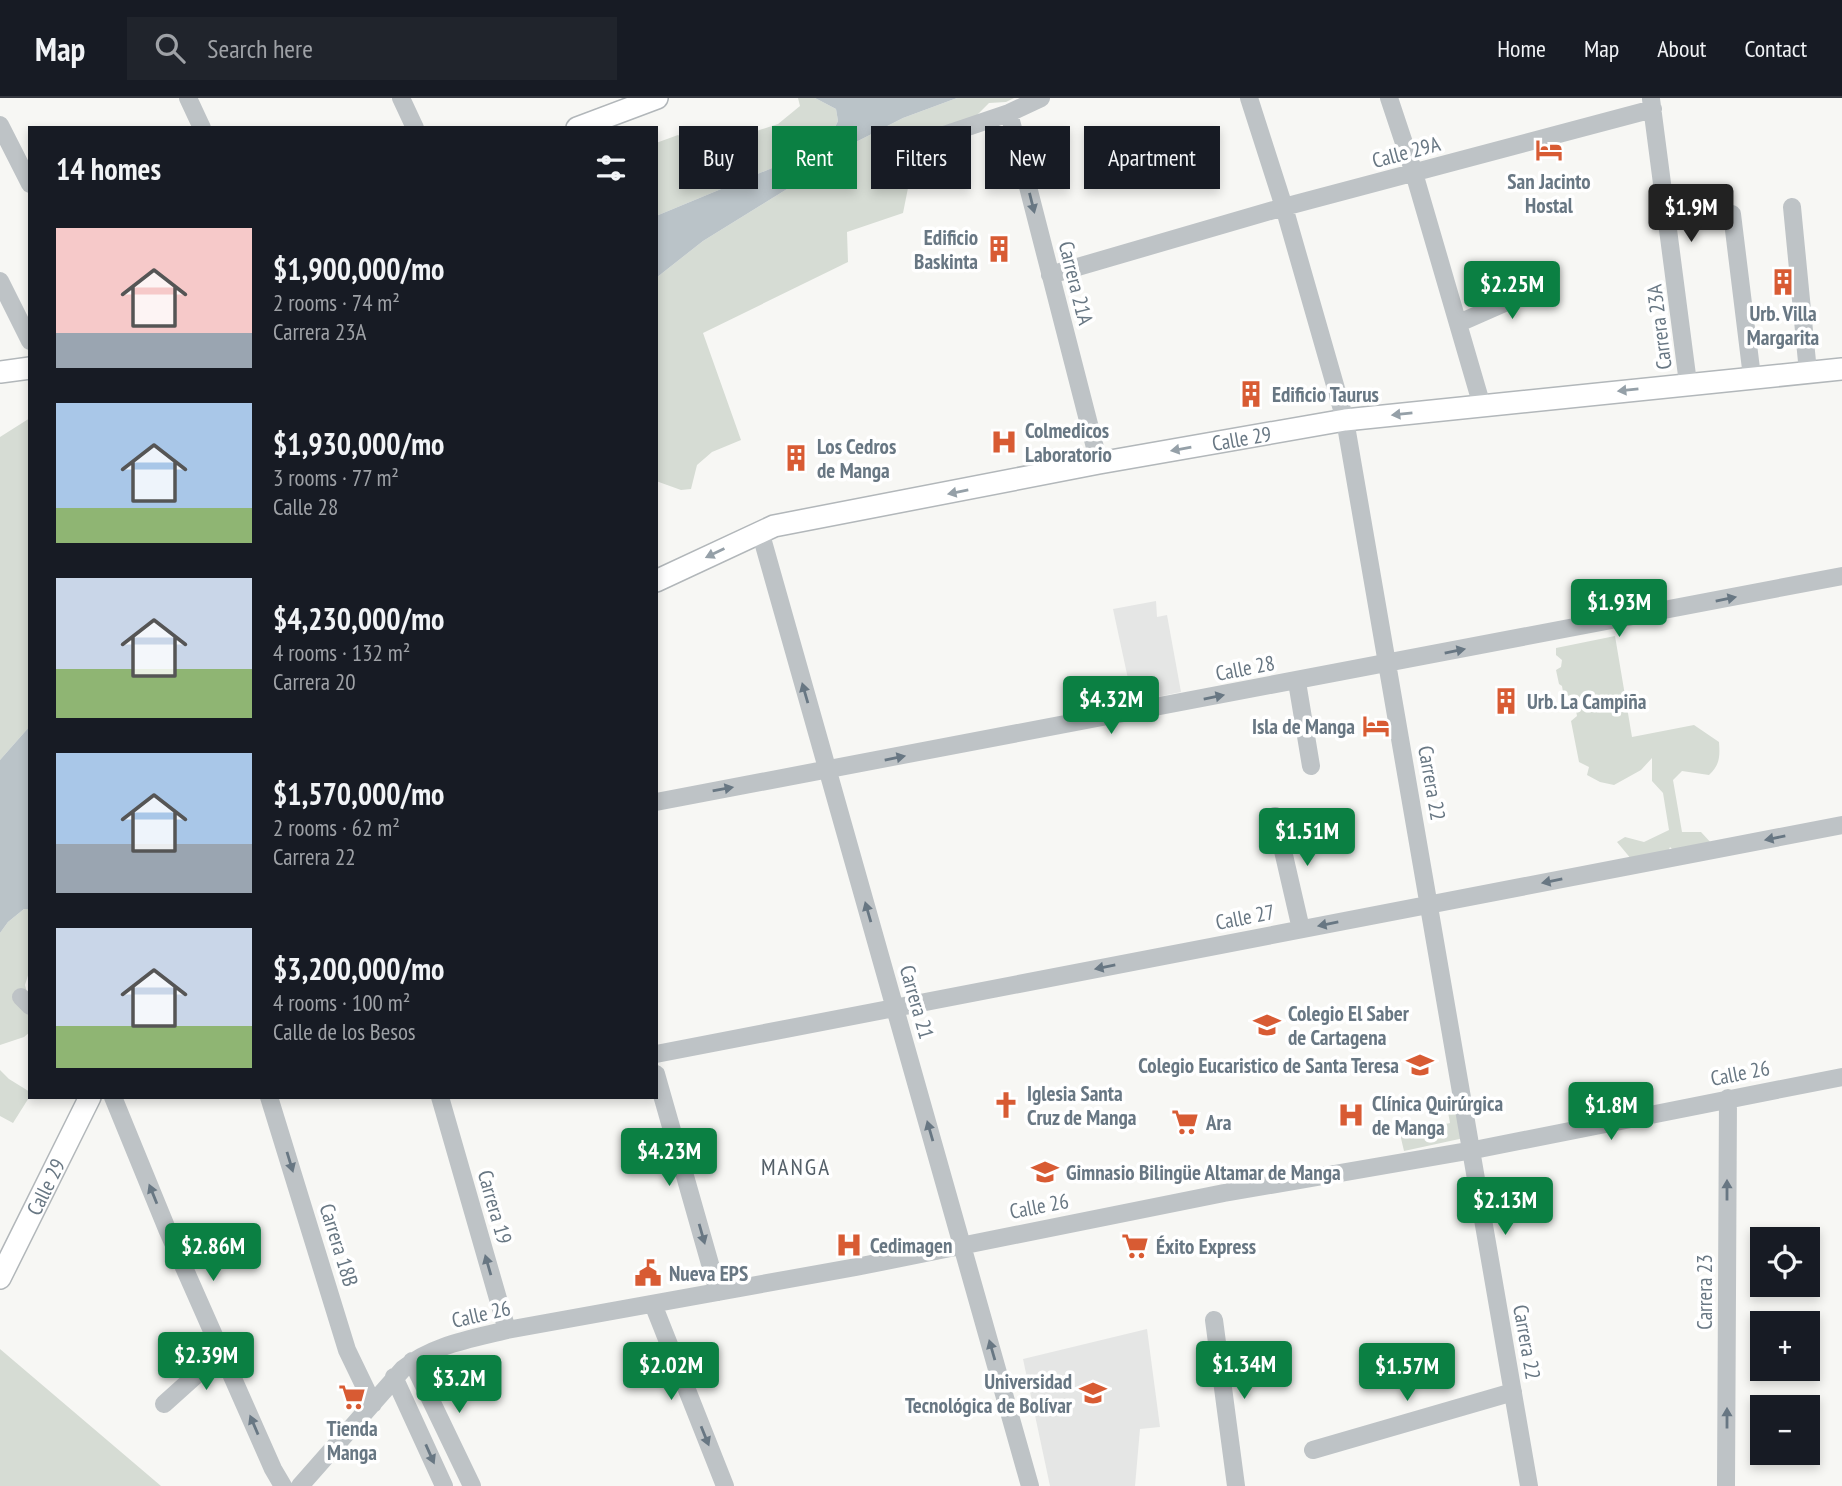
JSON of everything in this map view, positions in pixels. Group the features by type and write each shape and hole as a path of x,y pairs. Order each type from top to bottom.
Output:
{"main road":[{"path":"582,126 657,98"},
{"path":"2,370 28,368"},
{"name":"Calle 29","path":"658,580 774,526 1345,420 1842,369"},
{"name":"Calle 29","path":"0,1278 89,1099"}],"street":[{"path":"188,98 201,126"},
{"path":"401,98 414,126"},
{"path":"971,126 1009,113 1041,98"},
{"name":"Carrera 22","path":"1249,98 1284,207 1345,420 1529,1486"},
{"path":"1389,98 1414,173 1482,406"},
{"name":"Calle 29A","path":"1050,275 1652,104"},
{"name":"Carrera 23A","path":"1652,104 1688,383"},
{"name":"Carrera 21A","path":"1009,113 1099,464"},
{"path":"0,125 28,180"},
{"path":"1792,207 1808,372"},
{"path":"1732,214 1752,377"},
{"path":"1458,323 1509,301 1542,278"},
{"path":"0,281 28,337"},
{"name":"Carrera 21","path":"760,531 1030,1486"},
{"name":"Calle 28","path":"658,802 1297,682 1842,576"},
{"path":"1297,682 1311,766"},
{"path":"1275,816 1301,929"},
{"name":"Calle 27","path":"658,1054 1842,825"},
{"name":"Calle 26","path":"300,1486 394,1377 412,1362 452,1343 507,1330 718,1292 1224,1193 1470,1150 1842,1077"},
{"path":"658,1081 718,1292"},
{"name":"Carrera 23","path":"1726,1486 1728,1098"},
{"path":"114,1099 167,1229 273,1469 283,1486"},
{"name":"Carrera 18B","path":"271,1099 347,1350 373,1404"},
{"name":"Carrera 19","path":"441,1099 507,1330"},
{"path":"653,1304 725,1486"},
{"path":"1214,1320 1236,1486"},
{"path":"164,1404 223,1351"},
{"path":"412,1362 472,1486"},
{"path":"394,1377 444,1486"},
{"path":"1313,1450 1513,1392"}],"shaded area":[{"path":"798,98 815,98 836,109 838,121 836,126 772,126 772,168 758,174 758,130 778,124 800,106"},
{"path":"815,98 957,98 887,126 871,126 871,134 857,141 857,126 836,126 838,121 836,109"},
{"path":"957,98 1014,98 1006,102 989,103 976,116 960,126 887,126"},
{"path":"871,134 871,189 908,189 903,213 847,232 848,262 703,333 741,440 712,452 697,465 691,489 681,490 658,482 658,276 703,241 787,189 857,189 857,141"},
{"path":"678,135 679,189 721,189 658,215 658,142"},
{"path":"772,168 772,189 787,189 703,241 658,276 658,215 721,189 758,189 758,174"},
{"path":"28,419 28,728 0,760 0,437"},
{"path":"1156,601 1157,617 1167,615 1181,692 1133,702 1113,609"},
{"path":"1615,636 1632,737 1694,725 1719,742 1718,760 1709,775 1682,771 1673,780 1682,832 1701,832 1713,845 1679,856 1670,847 1665,859 1632,860 1617,842 1625,837 1644,842 1669,830 1663,793 1652,781 1652,758 1641,770 1614,785 1587,775 1589,767 1579,762 1571,721 1577,716 1575,705 1559,684 1556,670 1561,667 1562,660 1556,655 1556,648"},
{"path":"28,728 28,909 24,909 8,922 0,933 0,760"},
{"path":"24,909 28,909 28,975 25,985 28,996 28,1034 0,1045 0,933 8,922"},
{"path":"0,1070 28,1091 28,1099 13,1123 0,1116"},
{"path":"1459,1110 1464,1138 1404,1151 1400,1134 1450,1123 1448,1112"},
{"name":"Universidad Tecnológica de Bolívar","path":"1147,1329 1160,1427 1140,1429 1135,1486 1050,1486 1023,1359"},
{"path":"0,1349 161,1486 0,1486"}],"place":[{"name":"San Jacinto Hostal","path":"1549,150"},
{"name":"Edificio Baskinta","path":"999,249"},
{"name":"Urb. Villa Margarita","path":"1783,282"},
{"name":"Edificio Taurus","path":"1251,394"},
{"name":"Colmedicos Laboratorio","path":"1004,442"},
{"name":"Los Cedros de Manga","path":"796,458"},
{"name":"Urb. La Campiña","path":"1506,701"},
{"name":"Isla de Manga","path":"1376,726"},
{"name":"Colegio El Saber de Cartagena","path":"1267,1025"},
{"name":"Colegio Eucaristico de Santa Teresa","path":"1420,1065"},
{"name":"Iglesia Santa Cruz de Manga","path":"1006,1105"},
{"name":"Clínica Quirúrgica de Manga","path":"1351,1115"},
{"name":"Ara","path":"1185,1122"},
{"name":"Gimnasio Bilingüe Altamar de Manga","path":"1045,1172"},
{"name":"Cedimagen","path":"849,1245"},
{"name":"Éxito Express","path":"1135,1246"},
{"name":"Nueva EPS","path":"648,1273"},
{"name":"Universidad Tecnológica de Bolívar","path":"1093,1393"},
{"name":"Tienda Manga","path":"352,1397"}],"district":[{"name":"MANGA","path":"796,1166"}]}
